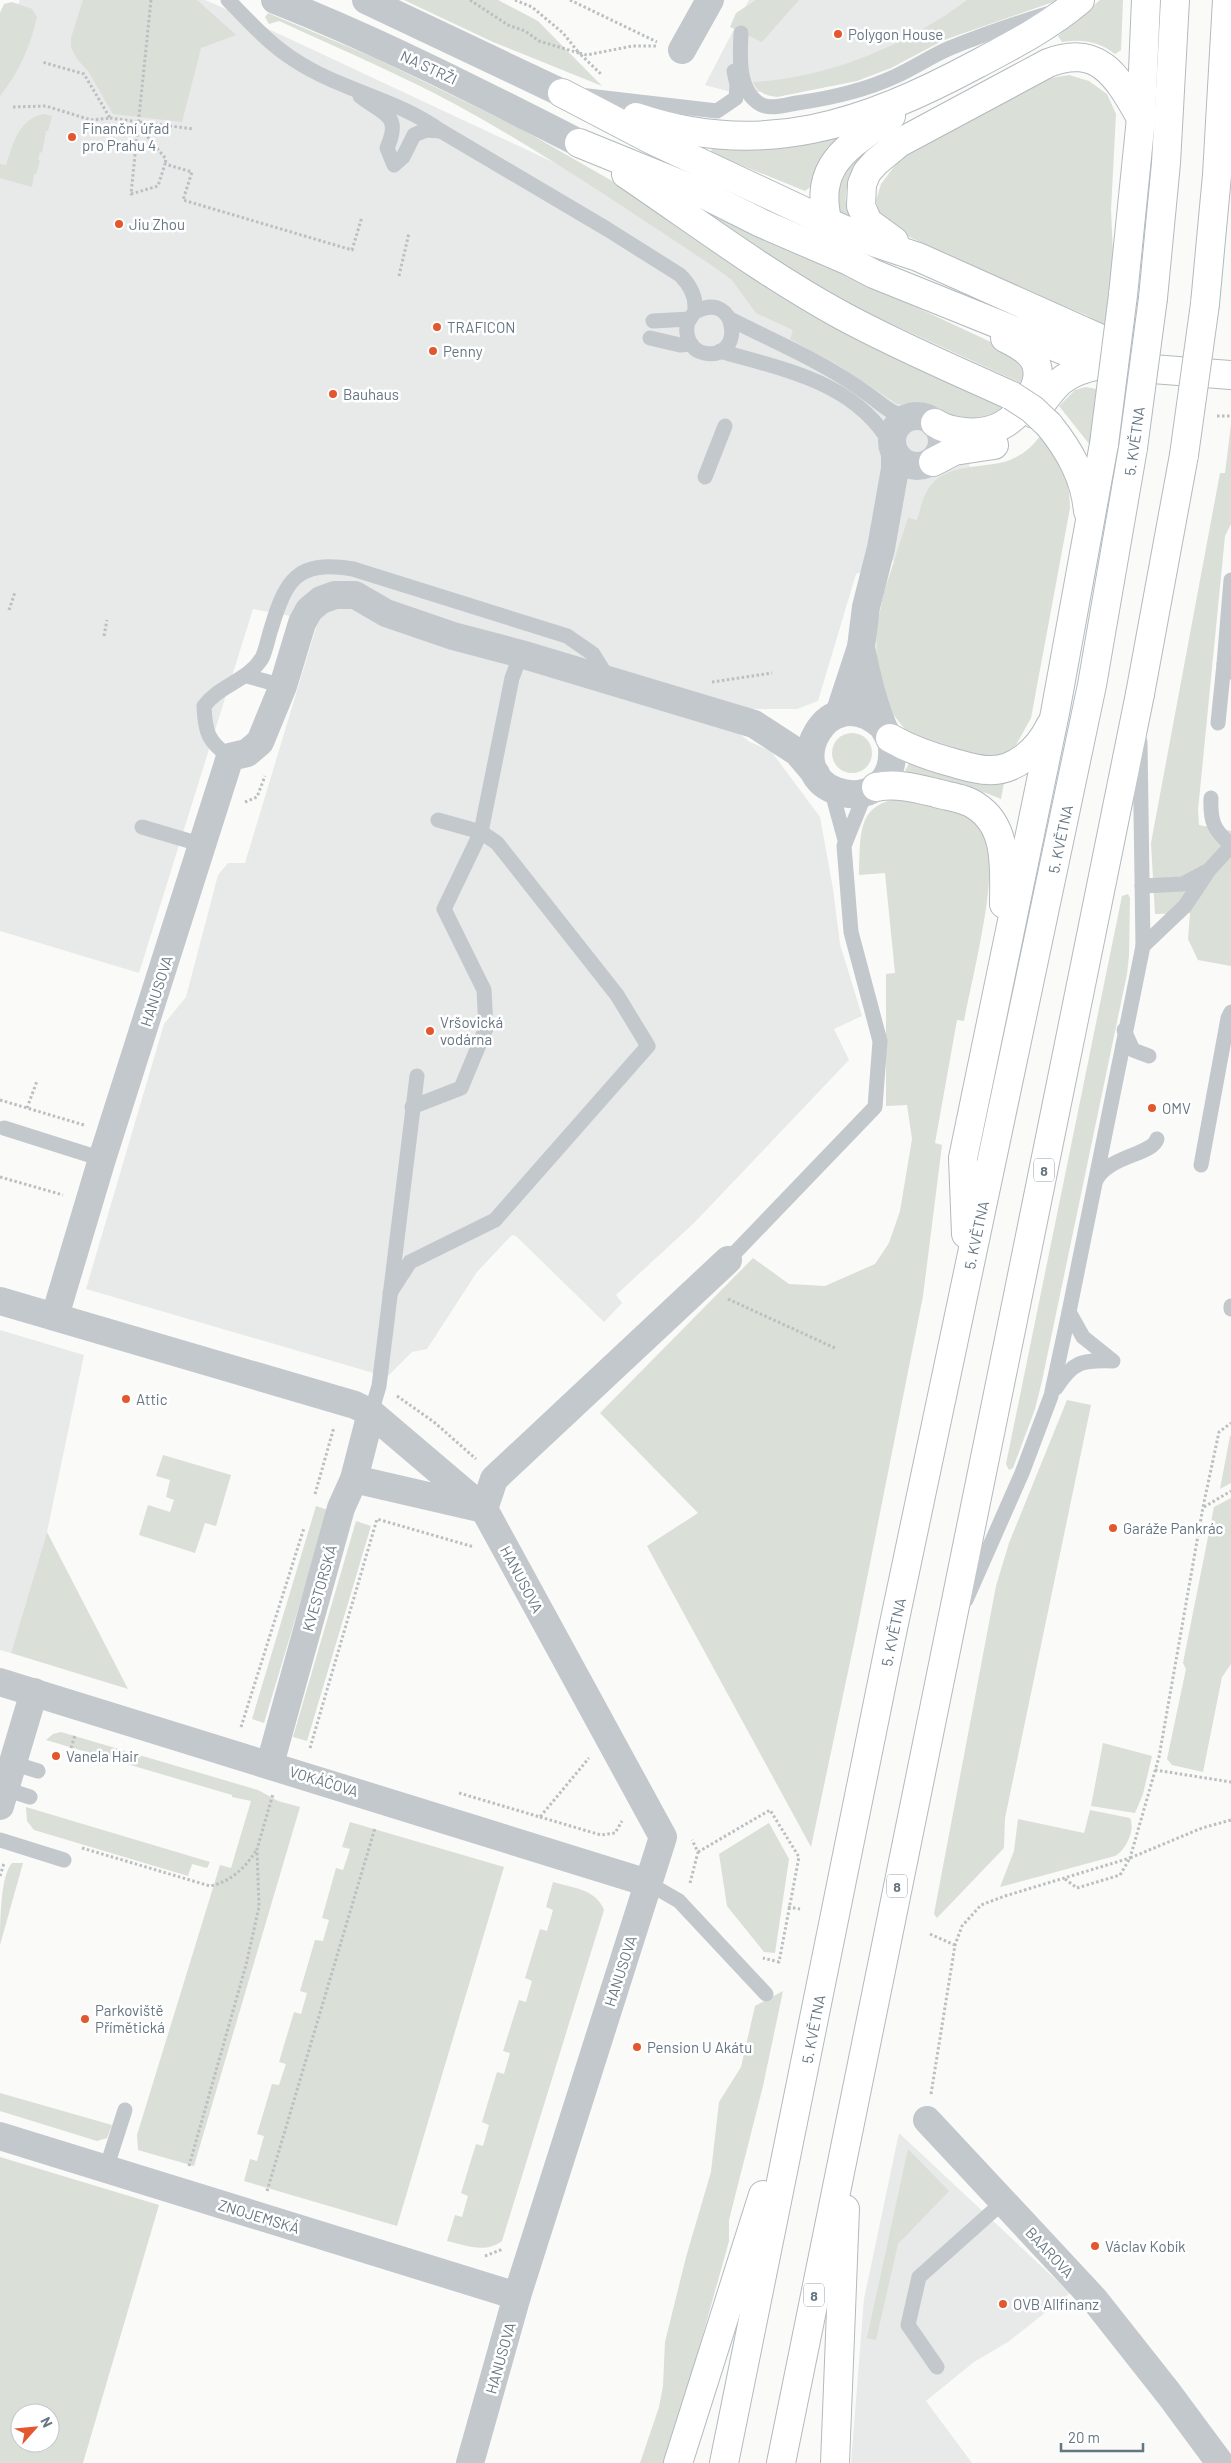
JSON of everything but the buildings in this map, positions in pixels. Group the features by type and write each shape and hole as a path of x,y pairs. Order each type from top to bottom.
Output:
{"main road":[{"path":"968,1275 963,1158 1056,713 1104,444 1123,295 1141,118 1146,0"},
{"name":"5. KVĚTNA","path":"724,2463 890,1643 1092,684 1133,448 1153,298 1166,163 1175,0"},
{"name":"8","path":"780,2463 1140,694 1184,456 1205,304 1229,27 1227,0"},
{"path":"562,93 661,126 701,134 743,136 790,133 835,124 877,112 922,93 1030,35 1075,4"},
{"path":"918,257 873,227 864,216 861,206 861,190 867,172 881,157 899,143 1048,63 1064,57 1083,57 1110,70 1141,118"},
{"path":"562,93 652,140 827,222 873,242 918,257 1171,370"},
{"path":"849,261 840,254 827,222 823,202 824,189 833,166 851,145 922,93"},
{"path":"579,143 697,191 761,223 849,261 874,274 1100,365"},
{"path":"579,143 721,241 796,289 842,316 1012,396 1032,409 1049,425 1074,462 1083,483 1088,519 1088,538"},
{"path":"924,419 952,431 973,433 1002,427 1023,408 1034,391 1038,375 1037,367 1028,352 945,304"},
{"path":"929,464 954,451 995,445 1012,438 1027,426 1051,390 1062,378 1080,369 1100,365 1231,374"},
{"path":"886,732 925,756 981,770 1000,770 1018,762 1037,747 1046,734 1056,713"},
{"path":"870,791 900,785 964,800 986,814 999,834 1002,846 1005,954"},
{"path":"678,2463 805,2067"},
{"path":"835,2463 848,2127"}],"street":[{"name":"NA STRŽI","path":"275,0 339,26 443,74 579,143"},
{"path":"366,0 562,93"},
{"path":"666,46 710,0"},
{"path":"823,782 811,763 810,750 829,720 861,647 867,600 881,548 895,469 892,438 898,424 924,419 943,438 939,455 914,478 881,548"},
{"path":"893,450 908,465 929,464"},
{"path":"230,757 247,753 260,742 283,686 302,623 309,610 321,600 335,595 354,595 386,613 453,636 521,654 754,724 797,752 823,782 854,796 870,791 889,771 892,759 886,732 868,681 861,647"},
{"path":"754,724 829,720 851,712 862,713 874,718 886,732"},
{"name":"HANUSOVA","path":"55,1316 92,1156 203,845 230,757"},
{"path":"354,1479 484,1509 494,1479 728,1260"},
{"name":"HANUSOVA","path":"0,1300 355,1405 371,1413 484,1509 663,1836 517,2296 470,2463"},
{"name":"KVESTORSKÁ","path":"269,1775 342,1508 354,1479 371,1413"},
{"name":"VOKÁČOVA","path":"0,1682 34,1692 269,1775 648,1883"},
{"path":"2,1797 34,1692"},
{"name":"BAAROVA","path":"927,2120 1094,2299 1169,2394 1220,2463"},
{"name":"ZNOJEMSKÁ","path":"0,2136 517,2296"}],"lane":[{"path":"228,0 263,36 294,60 345,85 399,105 423,118 441,131 607,229 680,275 688,283 693,294 693,316 687,330 691,344 698,351 706,353 720,351 799,373 820,382 855,404 873,420 882,429 893,450"},
{"path":"562,93 710,112 723,109 736,98 737,86 734,63 741,33 740,60 744,80 753,98 759,104 774,106 832,98 878,84 944,51 974,39 1075,4"},
{"path":"345,85 389,117 393,133 387,148 394,165 403,157 414,135 426,130 441,131"},
{"path":"653,321 693,316 707,308 714,308 730,319 807,356 868,394 889,411 897,415 924,419"},
{"path":"720,351 730,340 732,333 730,319"},
{"path":"650,338 680,345 691,344"},
{"path":"705,477 725,426"},
{"path":"230,757 216,747 205,729 204,706 212,696 225,686 247,676 262,658 281,596 293,580 309,569 328,565 353,569 567,636 593,654 609,680"},
{"path":"1218,723 1227,668 1231,580"},
{"path":"412,1107 461,1088 486,1028 484,990 444,910 481,832 512,678 521,654"},
{"path":"247,676 283,686"},
{"path":"946,1645 1022,1473 1051,1396 1069,1312 1124,1030 1143,946 1140,694"},
{"path":"728,1260 875,1107 880,1041 851,932 845,840 823,782"},
{"path":"845,840 870,791"},
{"path":"1143,946 1185,906 1209,870 1231,845 1217,832 1212,821 1212,798"},
{"path":"390,1293 410,1262 495,1220 648,1046 617,995 497,843 481,832 438,820"},
{"path":"142,827 203,845"},
{"path":"1142,886 1183,884 1209,870"},
{"path":"1201,1165 1228,1018 1231,1012"},
{"path":"1124,1030 1133,1050 1149,1056"},
{"path":"371,1413 379,1386 417,1076"},
{"path":"4,1128 92,1156"},
{"path":"1095,1182 1106,1167 1150,1148 1157,1139"},
{"path":"1051,1396 1066,1373 1074,1366 1092,1360 1113,1362 1083,1337 1069,1312"},
{"path":"12,1763 38,1771"},
{"path":"2,1797 30,1797"},
{"path":"0,1840 64,1860"},
{"path":"648,1883 678,1901 766,1994"},
{"path":"106,2169 125,2110"},
{"path":"938,2367 908,2325 919,2277 1003,2202"}],"path":[{"path":"138,125 166,159 158,186 131,194 138,125 151,0"},
{"path":"470,0 508,25 525,31 540,41 579,53 587,54 632,46 666,46"},
{"path":"515,0 532,7 563,33 579,53 601,74 611,99"},
{"path":"570,0 666,46"},
{"path":"42,62 84,74 110,118"},
{"path":"13,107 46,106 91,120 110,118 193,129"},
{"path":"165,164 192,172 183,200 352,250 362,217"},
{"path":"399,276 409,233"},
{"path":"9,610 14,592"},
{"path":"104,636 107,620"},
{"path":"679,702 683,686 772,674"},
{"path":"218,794 244,802 251,801 257,797 266,772"},
{"path":"27,1108 37,1081"},
{"path":"0,1100 89,1126 92,1156 66,1196 0,1177"},
{"path":"706,1281 724,1297 837,1349"},
{"path":"379,1386 392,1392 468,1450 494,1479"},
{"path":"1065,1878 1077,1888 1120,1875 1130,1858 1155,1770 1203,1507 1219,1432 1231,1423"},
{"path":"1203,1507 1231,1491"},
{"path":"241,1728 307,1518"},
{"path":"310,1748 377,1519 474,1547 479,1556"},
{"path":"71,1748 77,1727"},
{"path":"540,1817 590,1757 594,1763"},
{"path":"1155,1770 1231,1782"},
{"path":"80,1848 210,1886 240,1871 248,1864 257,1849 274,1791 269,1775"},
{"path":"274,1791 280,1795"},
{"path":"459,1793 601,1835 615,1833 622,1817"},
{"path":"689,1884 698,1852 770,1810 799,1857 779,1962 757,1956"},
{"path":"927,2120 955,1945 962,1926 981,1905 1130,1858 1202,1828 1231,1820"},
{"path":"267,2194 376,1825"},
{"path":"188,2170 246,1965 259,1907 257,1849"},
{"path":"788,1907 800,1909"},
{"path":"930,1934 955,1945"},
{"path":"482,2256 506,2247"}],"shaded area":[{"path":"20,0 205,0 217,5 600,184 945,399 978,489 915,553 856,574 818,701 797,709 744,709 730,726 750,742 771,751 820,817 833,889 840,944 862,1016 834,1029 849,1060 694,1223 616,1295 622,1303 604,1322 516,1236 512,1235 477,1272 427,1349 412,1352 387,1377 86,1289 164,1024 186,997 218,875 228,863 245,863 318,621 253,609 139,973 0,931 0,45"},
{"path":"83,0 197,0 236,35 201,48 182,122 113,114 88,71 77,59 71,47 71,38"},
{"path":"404,0 498,0 538,21 602,86 493,42"},
{"name":"Polygon House","path":"749,0 975,0 909,44 801,84 742,95 705,85"},
{"path":"756,0 799,0 762,42 730,27 736,13"},
{"path":"967,0 1059,0 944,40 891,68 857,81 777,97 762,93 753,82 810,74 866,56 893,45 919,31"},
{"path":"1100,0 1123,0 1121,50 1115,54 1102,46 1090,42 1062,42 1058,36"},
{"path":"12,2 32,9 37,17 23,59 13,78 0,96 0,13 4,4"},
{"path":"268,13 375,58 518,127 626,189 791,302 834,326 1001,407 1006,414 979,425 938,414 928,407 897,404 838,365 790,339 793,330 756,313 732,280 570,172 456,104 406,79 279,21 269,24 265,17"},
{"path":"1069,75 1089,81 1107,94 1116,114 1111,210 1114,276 1107,327 1086,315 1004,282 893,229 881,218 876,201 881,184 900,159 925,141 1044,79"},
{"path":"43,114 52,116 48,131 46,131 42,153 40,152 38,160 40,161 36,174 34,174 32,187 0,178 0,164 6,165 14,141 22,127 34,117"},
{"path":"838,136 841,139 812,186 805,191 711,153 712,147 730,149"},
{"path":"867,143 871,148 857,166 847,187 846,202 850,218 835,214 839,178"},
{"path":"695,202 1008,350 1024,362 1025,385 837,299 805,281 694,205"},
{"path":"1085,387 1097,389 1090,445 1059,406 1075,390"},
{"path":"1231,424 1231,524 1225,536 1198,810 1199,825 1231,831 1231,966 1198,960 1188,939 1190,913 1155,914 1151,843 1220,473 1225,473"},
{"path":"1040,436 1058,461 1066,478 1070,508 1031,718 1016,745 1004,754 988,757 917,738 907,732 884,703 877,686 876,630 884,592 908,518 917,520 927,491 934,481 943,475 965,468 1010,460 1027,450"},
{"path":"856,733 863,736 869,742 872,753 871,761 863,770 856,773 848,773 841,770 833,761 832,749 835,742 844,734"},
{"path":"909,763 986,784 1004,783 1001,799 986,793 907,773 905,771"},
{"path":"907,798 954,810 975,823 982,832 986,839 989,854 987,901 964,1021 957,1020 935,1143 942,1145 923,1296 857,1629 811,1847 647,1546 698,1513 600,1413 753,1258 789,1284 825,1286 875,1264 889,1243 900,1211 912,1139 907,1105 886,1106 886,974 895,973 885,873 859,875 860,846 864,822 869,813 890,800"},
{"path":"1128,894 1130,898 1127,974 1042,1381 1035,1409 1013,1468 1009,1470 1006,1464 1122,896"},
{"path":"0,1330 84,1355 47,1532 11,1653 0,1650"},
{"path":"1067,1400 1091,1405 1005,1818 1004,1848 937,1918 934,1914 996,1586 1009,1543"},
{"path":"1230,1436 1231,1483 1220,1489"},
{"path":"163,1455 231,1475 216,1526 205,1523 195,1553 139,1535 148,1505 170,1512 174,1500 166,1497 170,1480 156,1476"},
{"path":"1231,1498 1231,1664 1222,1677 1203,1772 1172,1765 1167,1759 1186,1669 1183,1663 1214,1507"},
{"path":"316,1506 328,1510 264,1723 252,1719"},
{"path":"356,1521 371,1526 307,1741 293,1737"},
{"path":"47,1532 128,1689 11,1653"},
{"path":"61,1732 258,1790 278,1801 300,1807 194,2166 138,2150 137,2135 220,1865 231,1868 251,1801 232,1797 232,1795 46,1740 53,1734"},
{"path":"1103,1743 1152,1756 1143,1794 1135,1813 1091,1806"},
{"path":"26,1807 210,1862 207,1868 192,1864 188,1876 34,1830 27,1821"},
{"path":"1090,1810 1130,1818 1131,1834 1126,1845 1119,1853 1115,1856 1000,1887 1014,1851 1018,1819 1084,1833"},
{"path":"350,1822 504,1867 397,2226 244,2181 250,2159 257,2161 264,2136 257,2134 272,2084 279,2085 286,2064 279,2062 294,2012 301,2014 307,1993 300,1991 315,1940 323,1941 329,1920 322,1918 336,1868 343,1870 350,1849 342,1847"},
{"path":"769,1823 789,1859 775,1953 764,1952 727,1906 719,1854"},
{"path":"12,1863 23,1863 0,1945 3,1889 8,1869"},
{"path":"553,1882 590,1893 604,1910 502,2241 482,2248 447,2241 455,2215 462,2217 468,2196 461,2193 476,2144 483,2146 489,2125 482,2122 497,2072 504,2074 510,2053 503,2051 519,2000 526,2002 532,1981 525,1978 540,1929 547,1931 553,1910 546,1907"},
{"path":"783,1991 763,2086 729,2220 729,2241 688,2388 663,2463 640,2463 659,2407 663,2386 665,2342 686,2257 711,2172 719,2102 741,2067 755,2006"},
{"path":"0,2093 112,2125 107,2138 97,2141 0,2111"},
{"path":"899,2133 1070,2293 1008,2342 974,2362 926,2401 972,2463 851,2463 864,2299"},
{"path":"908,2149 949,2191 898,2244 876,2340 867,2338"},
{"path":"0,2157 159,2205 83,2463 0,2463"}],"place":[{"name":"Polygon House","path":"838,34"},
{"name":"Finanční úřad pro Prahu 4","path":"72,137"},
{"name":"Jiu Zhou","path":"119,224"},
{"name":"TRAFICON","path":"437,327"},
{"name":"Penny","path":"433,351"},
{"name":"Bauhaus","path":"333,394"},
{"name":"Vršovická vodárna","path":"430,1031"},
{"name":"OMV","path":"1152,1108"},
{"name":"Attic","path":"126,1399"},
{"name":"Garáže Pankrác","path":"1113,1528"},
{"name":"Vanela Hair","path":"56,1756"},
{"name":"Parkoviště Přímětická","path":"85,2019"},
{"name":"Pension U Akátu","path":"637,2047"},
{"name":"Václav Kobík","path":"1095,2246"},
{"name":"OVB Allfinanz","path":"1003,2304"}]}
